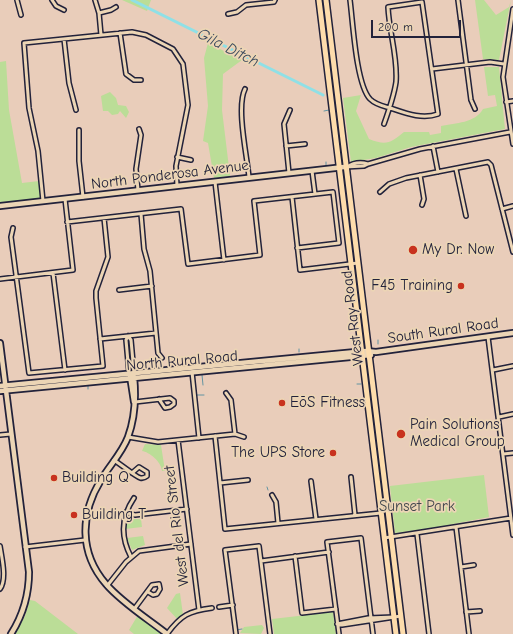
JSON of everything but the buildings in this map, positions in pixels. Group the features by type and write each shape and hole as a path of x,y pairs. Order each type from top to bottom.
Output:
{"main road":[{"name":"West Ray Road","path":"319,0 343,167 359,263 373,444 396,634"},
{"name":"West Ray Road","path":"326,0 352,264 367,353 403,634"},
{"path":"373,444 379,443"}],"street":[{"path":"17,0 21,15"},
{"path":"52,0 56,6 64,10"},
{"path":"95,0 99,12 101,35"},
{"path":"228,14 237,12 246,5 274,2 275,0"},
{"path":"350,0 363,88 372,101 390,108 416,116 433,116 438,114 422,2 388,7 396,80 390,108 384,124"},
{"path":"458,0 471,100 475,109"},
{"path":"99,12 111,10 116,7"},
{"path":"513,9 503,77 513,144"},
{"path":"43,202 38,151 29,108 24,44 64,39 132,32 146,35 173,49 181,59 185,69 188,106 177,157 177,186"},
{"path":"120,33 126,74 134,80 141,80"},
{"path":"64,39 68,76 76,110"},
{"path":"432,69 490,62 504,64"},
{"path":"245,89 242,96 242,112 250,177"},
{"path":"506,102 513,101"},
{"path":"289,173 284,119 290,110"},
{"path":"138,190 136,169 141,135 140,129"},
{"path":"78,130 79,161 83,197"},
{"path":"343,167 364,162 368,164 433,146 510,132"},
{"path":"286,146 305,144"},
{"path":"433,146 438,172"},
{"path":"177,157 191,160"},
{"path":"380,192 389,184 420,175 488,162 491,165 513,252"},
{"name":"North Ponderosa Avenue","path":"0,206 343,167"},
{"path":"456,169 466,216"},
{"path":"312,171 315,194"},
{"path":"420,175 424,199 422,205"},
{"path":"215,182 224,260"},
{"path":"67,222 181,209 188,264 224,260 260,255 254,201 333,192 339,243 298,248"},
{"path":"292,196 300,270 359,263"},
{"path":"0,279 73,270 65,199"},
{"path":"502,210 513,206"},
{"path":"141,214 144,244 152,286 158,353 162,358"},
{"path":"13,228 11,237 29,373 103,366 96,291 108,257 104,218"},
{"path":"53,273 65,370"},
{"path":"119,290 152,286"},
{"name":"South Rural Road","path":"367,353 513,333"},
{"path":"100,339 156,334"},
{"path":"128,336 131,340 134,402 133,420 128,437 91,498 87,512 84,540 94,568 107,586 167,634 183,616 198,610 212,608"},
{"path":"488,337 513,535"},
{"path":"0,343 4,387 9,411 29,572 28,595 20,618 11,634"},
{"name":"North Rural Road","path":"0,391 4,387 367,353"},
{"path":"493,370 513,366"},
{"path":"192,370 198,438"},
{"path":"226,393 231,400 235,434"},
{"path":"134,402 159,399 173,399 174,404 165,408 159,399"},
{"path":"499,417 513,414"},
{"path":"0,435 11,434"},
{"path":"128,437 158,442 235,434 244,437"},
{"path":"215,436 225,529 381,513"},
{"name":"West del Rio Street","path":"178,440 198,610"},
{"path":"503,454 513,453"},
{"path":"114,460 132,473 140,478 147,476 147,472 139,467 132,473"},
{"path":"351,477 355,515"},
{"path":"220,483 248,480"},
{"path":"311,481 316,519"},
{"path":"272,495 276,502 278,523"},
{"path":"131,557 126,548 122,528 126,512 134,498"},
{"path":"126,512 135,514 186,509"},
{"path":"384,538 418,534 481,521 511,518"},
{"path":"252,521 252,526"},
{"path":"456,527 469,634"},
{"path":"418,534 429,634"},
{"path":"339,634 327,542 361,538 373,634"},
{"path":"25,547 84,540"},
{"path":"107,586 131,557 139,551 191,544"},
{"path":"0,546 3,573 0,589"},
{"path":"236,634 225,550 259,546 270,634"},
{"path":"261,560 329,552"},
{"path":"295,556 302,613 336,609"},
{"path":"461,567 474,565"},
{"path":"135,608 148,592"},
{"path":"219,607 233,605"},
{"path":"466,612 480,611"},
{"path":"338,624 401,616"}],"green space":[{"path":"122,0 151,0 147,11"},
{"path":"475,0 484,0 496,15 509,7 511,0 499,60 483,59"},
{"path":"208,43 242,60 223,74 222,110 230,176 214,178 208,143 203,141 208,106 204,58"},
{"path":"6,61 9,110 22,183 39,181 41,196 39,199 0,203 0,62"},
{"path":"484,67 499,67 505,129 411,147 376,158 351,162 343,98 361,95 356,111 369,139 384,143 392,141 404,132 429,132 430,135 441,133 441,126 470,120 480,114 483,109 497,106 495,95 488,96"},
{"path":"110,92 116,98 118,105 126,106 129,112 126,118 120,111 118,114 112,115 108,111 103,111 101,96"},
{"path":"145,444 161,445 165,471 162,471 161,467 154,458 148,453 142,451"},
{"name":"Sunset Park","path":"484,475 489,517 428,529 395,533 390,486"},
{"path":"127,519 141,519 142,527 125,529"},
{"path":"143,536 145,545 132,550 127,538"},
{"path":"180,593 183,615 178,620 167,608 176,594"},
{"path":"30,600 35,601 78,634 15,634 25,616"},
{"path":"333,612 336,634 274,634 272,619"},
{"path":"138,615 161,634 134,634 129,630"},
{"path":"262,625 264,628 261,634 240,633 244,627"}],"waterway":[{"name":"Gila Ditch","path":"132,0 323,95"},
{"path":"324,111 329,110"},
{"path":"202,375 203,385"},
{"path":"197,395 204,395"},
{"path":"236,630 242,629"}],"place":[{"name":"My Dr. Now","path":"413,250"},
{"name":"F45 Training","path":"461,286"},
{"name":"EōS Fitness","path":"282,403"},
{"name":"Pain Solutions Medical Group","path":"401,434"},
{"name":"The UPS Store","path":"333,453"},
{"name":"Building Q","path":"54,478"},
{"name":"Building T","path":"74,515"}]}
